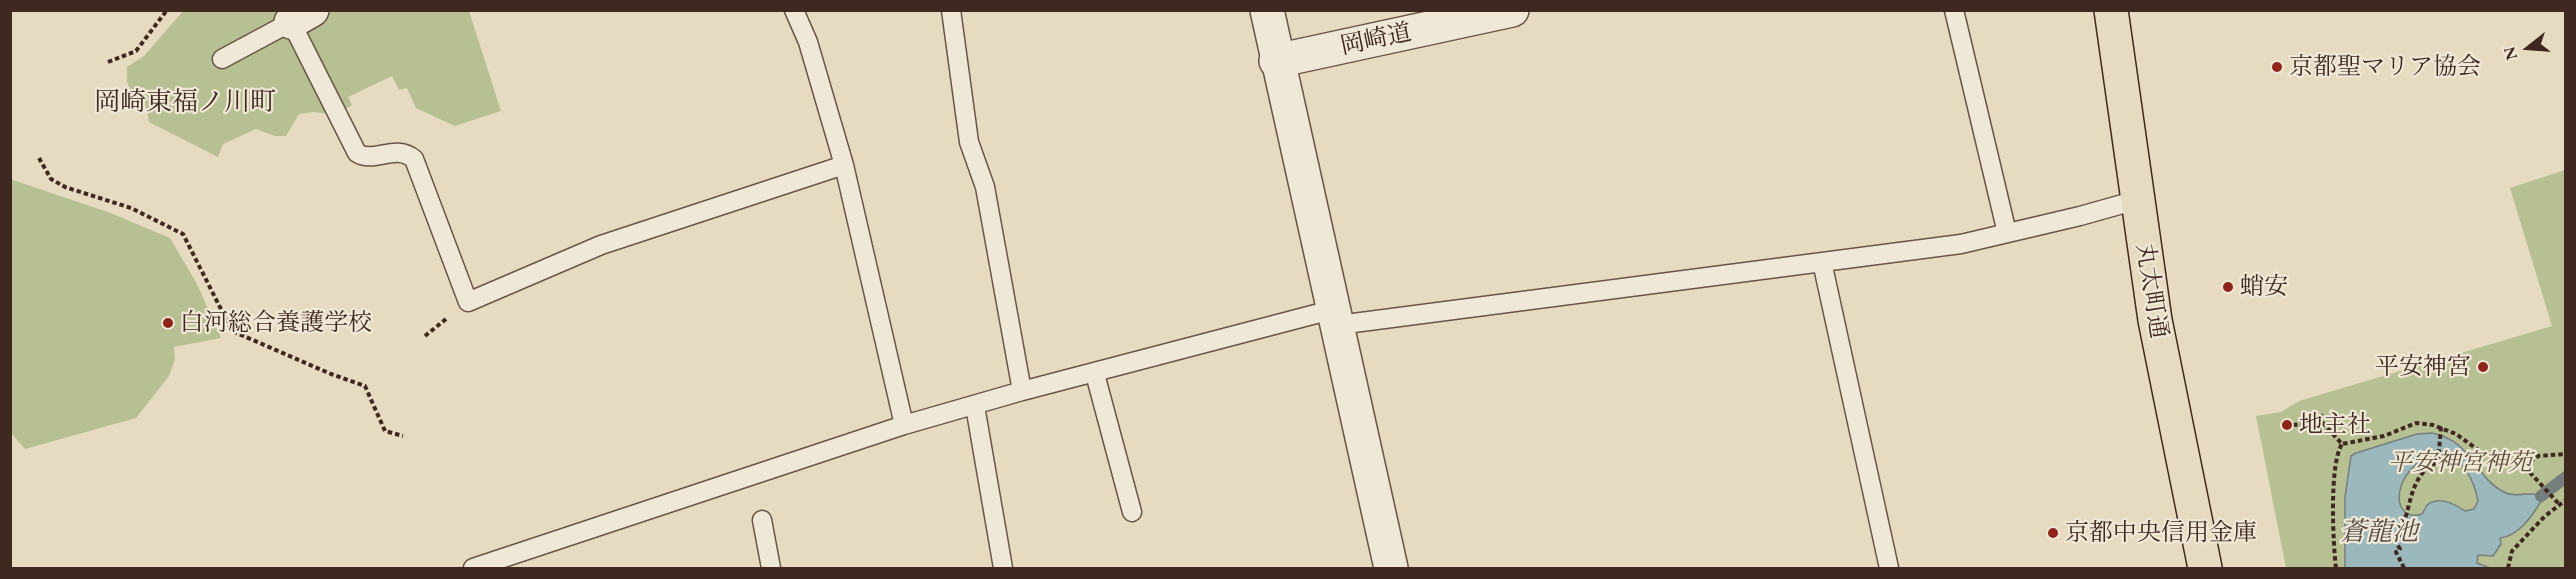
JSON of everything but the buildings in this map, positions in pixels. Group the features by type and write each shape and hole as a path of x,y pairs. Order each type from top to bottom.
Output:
{"main road":[{"name":"丸太町通","path":"2111,10 2155,320 2205,568"}],"street":[{"path":"1267,10 1276,62 1336,317 1391,568"},
{"name":"岡崎道","path":"1276,62 1512,10"}],"lane":[{"path":"794,10 808,42 844,165 903,425"},
{"path":"951,10 969,142 985,187 1022,391"},
{"path":"1954,10 2007,233"},
{"path":"222,59 302,16 357,153 367,157 386,153 404,153 414,159 468,302 601,245 844,165"},
{"path":"473,568 903,425 1022,391 1336,317 1961,244 2137,200"},
{"path":"1822,262 1888,568"},
{"path":"1095,374 1132,512"},
{"path":"975,406 1003,568"},
{"path":"762,520 771,568"}],"path":[{"path":"108,62 136,51 167,10"},
{"path":"39,158 51,179 65,187 131,208 183,234 232,331 331,374 365,386 385,431 403,436"},
{"path":"2321,414 2322,422 2342,444"},
{"path":"2293,425 2322,422"},
{"path":"2342,444 2384,436 2416,423 2441,427 2456,434 2481,452 2524,466 2559,504"},
{"path":"2404,568 2396,552 2400,549 2396,542 2400,535 2399,525 2404,522 2416,482 2430,465 2438,462 2441,427"},
{"path":"2336,568 2335,474 2337,453 2342,444"},
{"path":"2524,466 2538,456 2565,454"},
{"path":"2508,568 2512,551 2565,500"}],"green space":[{"path":"183,11 469,11 501,111 455,126 416,108 407,88 399,90 392,76 348,97 352,105 337,115 313,112 299,114 286,136 275,136 256,129 223,144 218,157 149,122 146,107 132,94 127,82 127,67 144,56"},
{"name":"平安神宮神苑","path":"2565,170 2565,568 2286,568 2256,416 2281,412 2299,401 2552,326 2510,188"},
{"path":"10,179 108,212 170,238 197,284 221,338 174,347 175,359 169,376 136,418 25,449 11,433"}],"water":[{"name":"蒼龍池","path":"2432,433 2456,443 2486,478 2504,492 2513,495 2537,494 2541,496 2542,500 2524,524 2513,533 2500,538 2501,544 2493,556 2478,555 2477,563 2490,568 2345,568 2345,497 2351,456 2417,434","holes":["2438,453 2460,464 2470,477 2478,501 2474,509 2465,511 2451,503 2436,501 2427,505 2422,514 2411,515 2404,511 2400,503 2400,492 2403,481 2411,469 2422,460"]}],"waterway":[{"path":"2541,496 2566,477"}],"place":[{"name":"京都聖マリア協会","path":"2277,67"},
{"name":"蛸安","path":"2228,287"},
{"name":"白河総合養護学校","path":"168,323"},
{"name":"平安神宮","path":"2483,367"},
{"name":"地主社","path":"2287,425"},
{"name":"京都中央信用金庫","path":"2053,533"}],"district":[{"name":"岡崎東福ノ川町","path":"185,103"}]}
